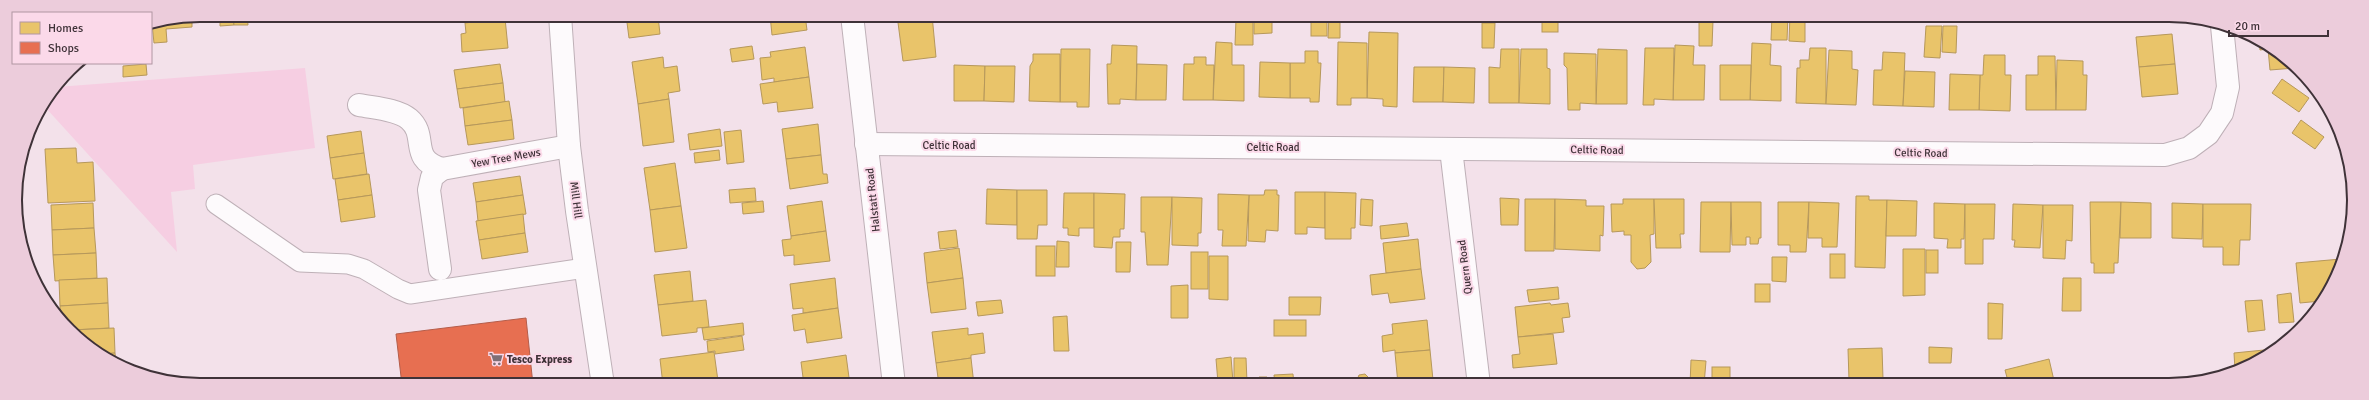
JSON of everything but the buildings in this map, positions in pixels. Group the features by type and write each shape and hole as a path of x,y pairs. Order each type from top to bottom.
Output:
{"street":[{"name":"Mill Hill","path":"560,22 569,146 585,268 602,378"},
{"name":"Halstatt Road","path":"853,22 893,378"},
{"name":"Celtic Road","path":"866,144 2165,155 2190,148 2208,134 2222,113 2228,87 2222,30"},
{"path":"359,105 394,112 410,120 416,128 422,158 430,166 442,169"},
{"name":"Yew Tree Mews","path":"442,169 569,146"},
{"name":"Quern Road","path":"1451,149 1478,378"},
{"path":"440,269 429,190 432,177 442,169"}],"lane":[{"path":"216,204 300,262 348,264 364,269 398,289 410,294 585,268"}],"shaded area":[{"path":"305,68 315,148 193,165 195,189 171,192 177,252 47,109 63,87"}],"place":[{"name":"Tesco Express","path":"496,359"}]}
